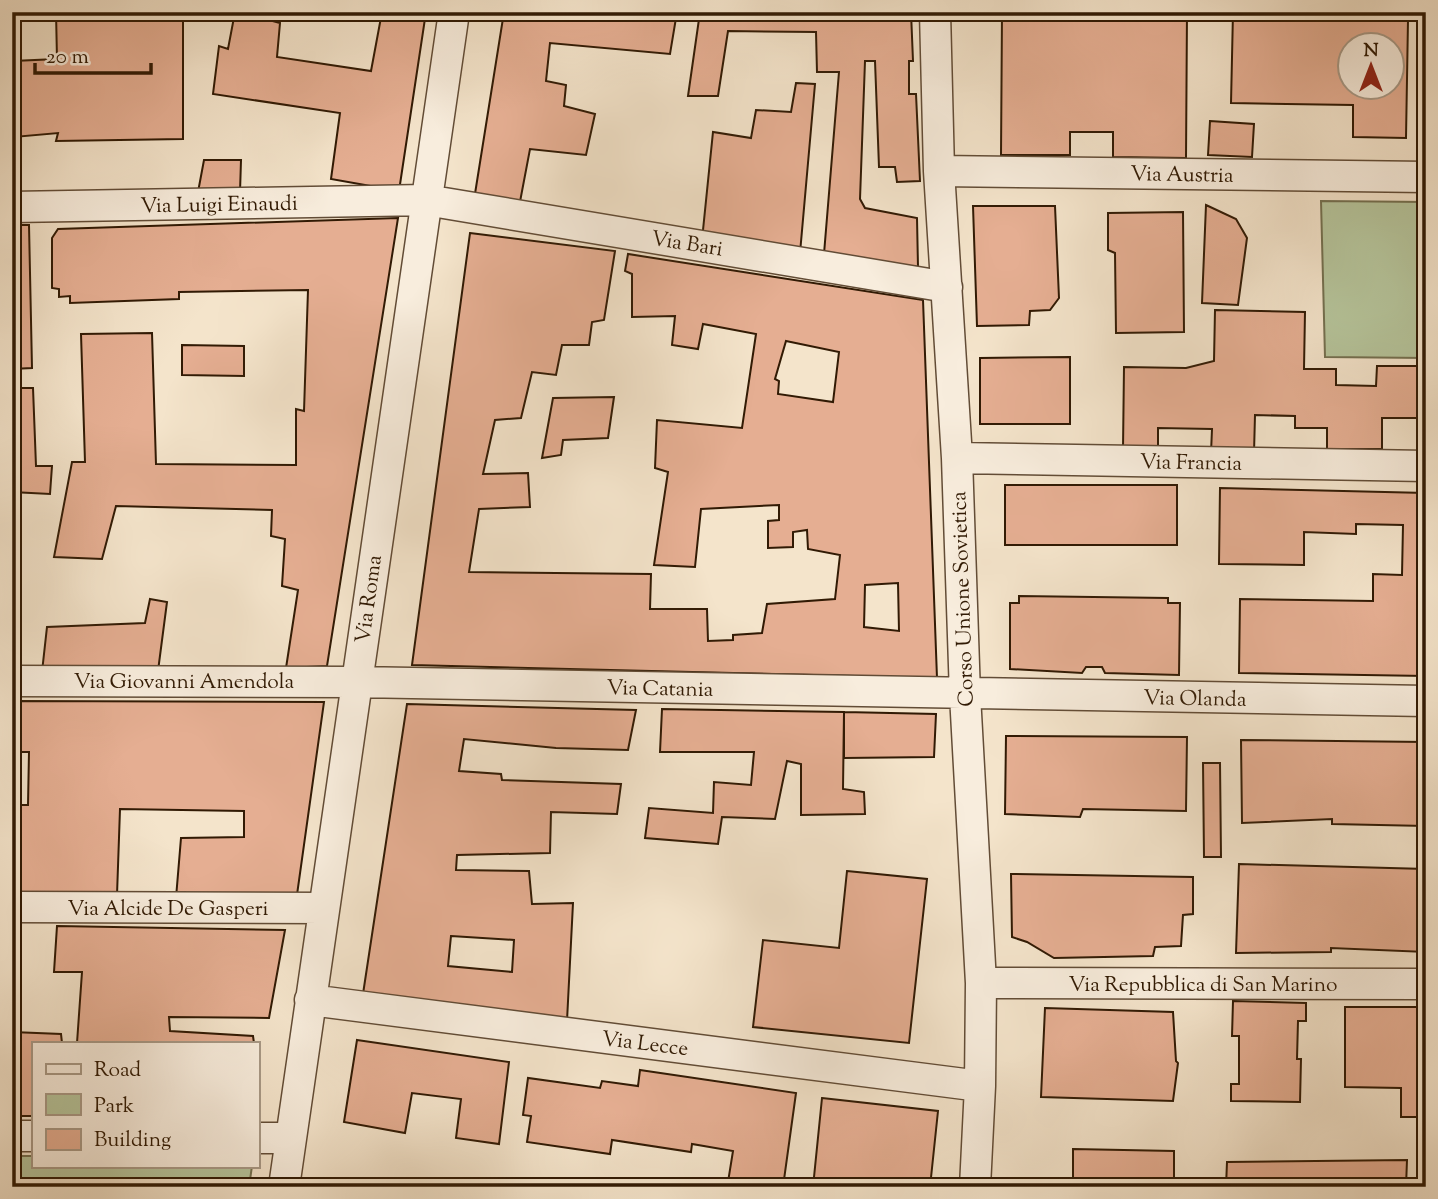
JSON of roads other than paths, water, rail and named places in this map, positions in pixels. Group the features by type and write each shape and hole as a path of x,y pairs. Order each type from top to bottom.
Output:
{"street":[{"name":"Via Roma","path":"284,1187 454,12"},
{"name":"Corso Unione Sovietica","path":"934,12 939,171 957,458 965,695 981,983 975,1187"},
{"name":"Via Austria","path":"939,171 1426,177"},
{"name":"Via Luigi Einaudi","path":"12,208 426,200"},
{"name":"Via Bari","path":"426,200 947,287"},
{"name":"Via Francia","path":"957,458 1426,466"},
{"name":"Via Giovanni Amendola","path":"12,681 356,682"},
{"name":"Via Catania","path":"356,682 965,695"},
{"name":"Via Olanda","path":"965,695 1426,701"},
{"name":"Via Alcide De Gasperi","path":"12,907 324,908"},
{"name":"Via Repubblica di San Marino","path":"981,983 1426,985"},
{"name":"Via Lecce","path":"310,1000 980,1086"},
{"path":"12,1136 32,1136"},
{"path":"259,1138 291,1138"}]}
